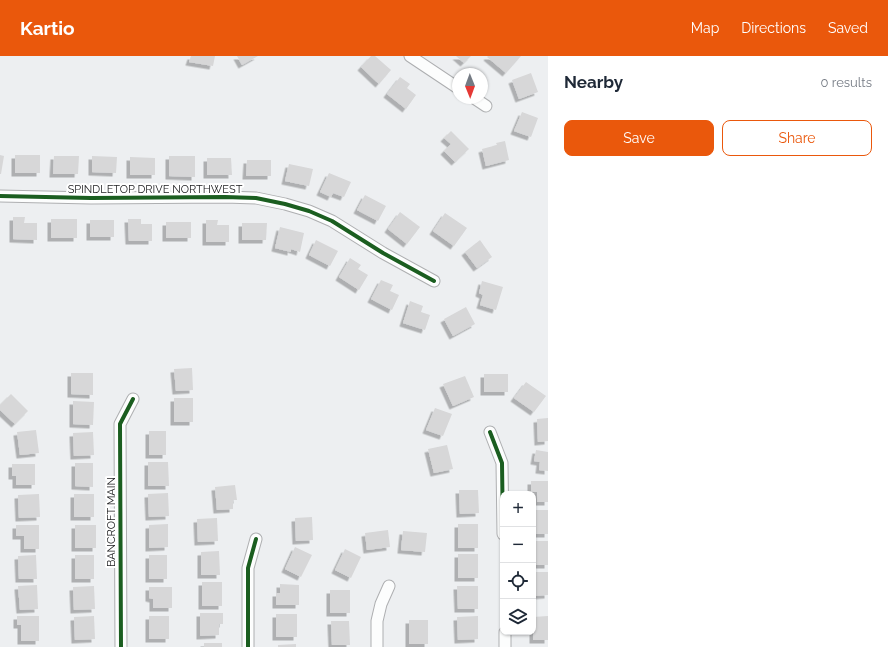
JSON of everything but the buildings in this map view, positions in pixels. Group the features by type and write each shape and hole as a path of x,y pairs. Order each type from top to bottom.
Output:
{"street":[{"path":"410,56 452,84"},
{"name":"SPINDLETOP DRIVE NORTHWEST","path":"0,196 91,198 256,198 286,204 309,211 332,221 383,253 434,281"},
{"name":"BANCROFT MAIN","path":"121,647 120,424 133,399"},
{"path":"490,432 502,463 503,527"},
{"path":"248,647 248,568 256,539"},
{"path":"377,647 377,621 381,604 389,586"},
{"path":"505,635 505,647"}],"cycle path":[{"path":"0,196 91,198 256,198 309,211 332,221 383,253 434,281"},
{"path":"121,647 120,424 133,399"},
{"path":"490,432 502,463 503,527"},
{"path":"248,647 248,568 256,539"}]}
